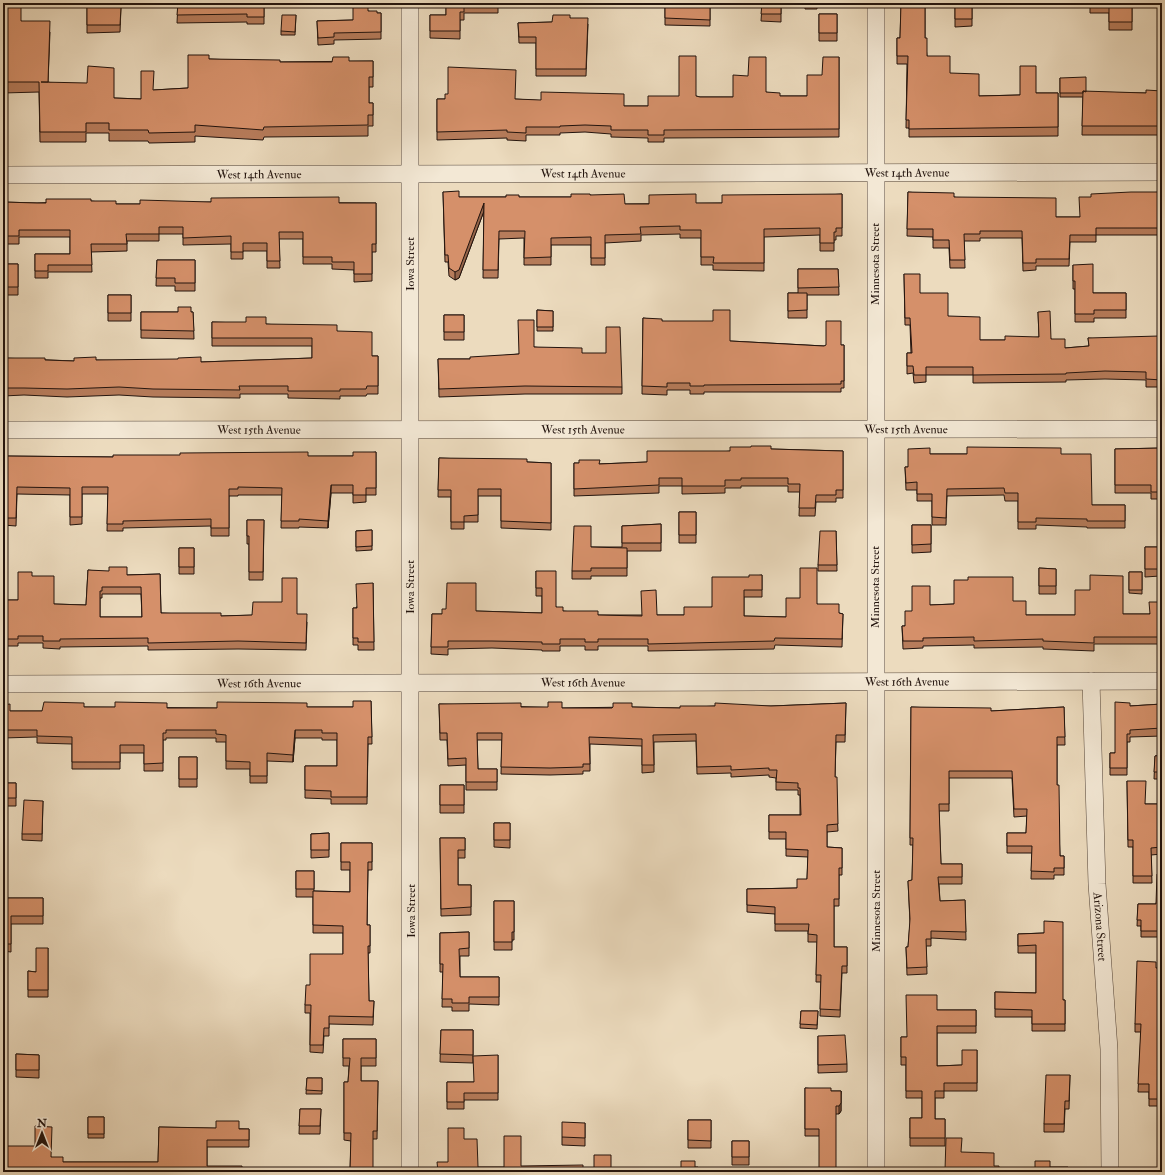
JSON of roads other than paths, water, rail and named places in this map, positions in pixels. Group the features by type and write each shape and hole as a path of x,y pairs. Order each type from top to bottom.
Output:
{"street":[{"name":"Iowa Street","path":"410,3 410,1172"},
{"name":"Minnesota Street","path":"876,3 876,1172"},
{"name":"West 14th Avenue","path":"3,175 876,174 1162,172"},
{"name":"West 15th Avenue","path":"3,430 1162,429"},
{"name":"Arizona Street","path":"1091,681 1097,884 1108,1049 1110,1172"},
{"name":"West 16th Avenue","path":"3,684 1162,681"}]}
